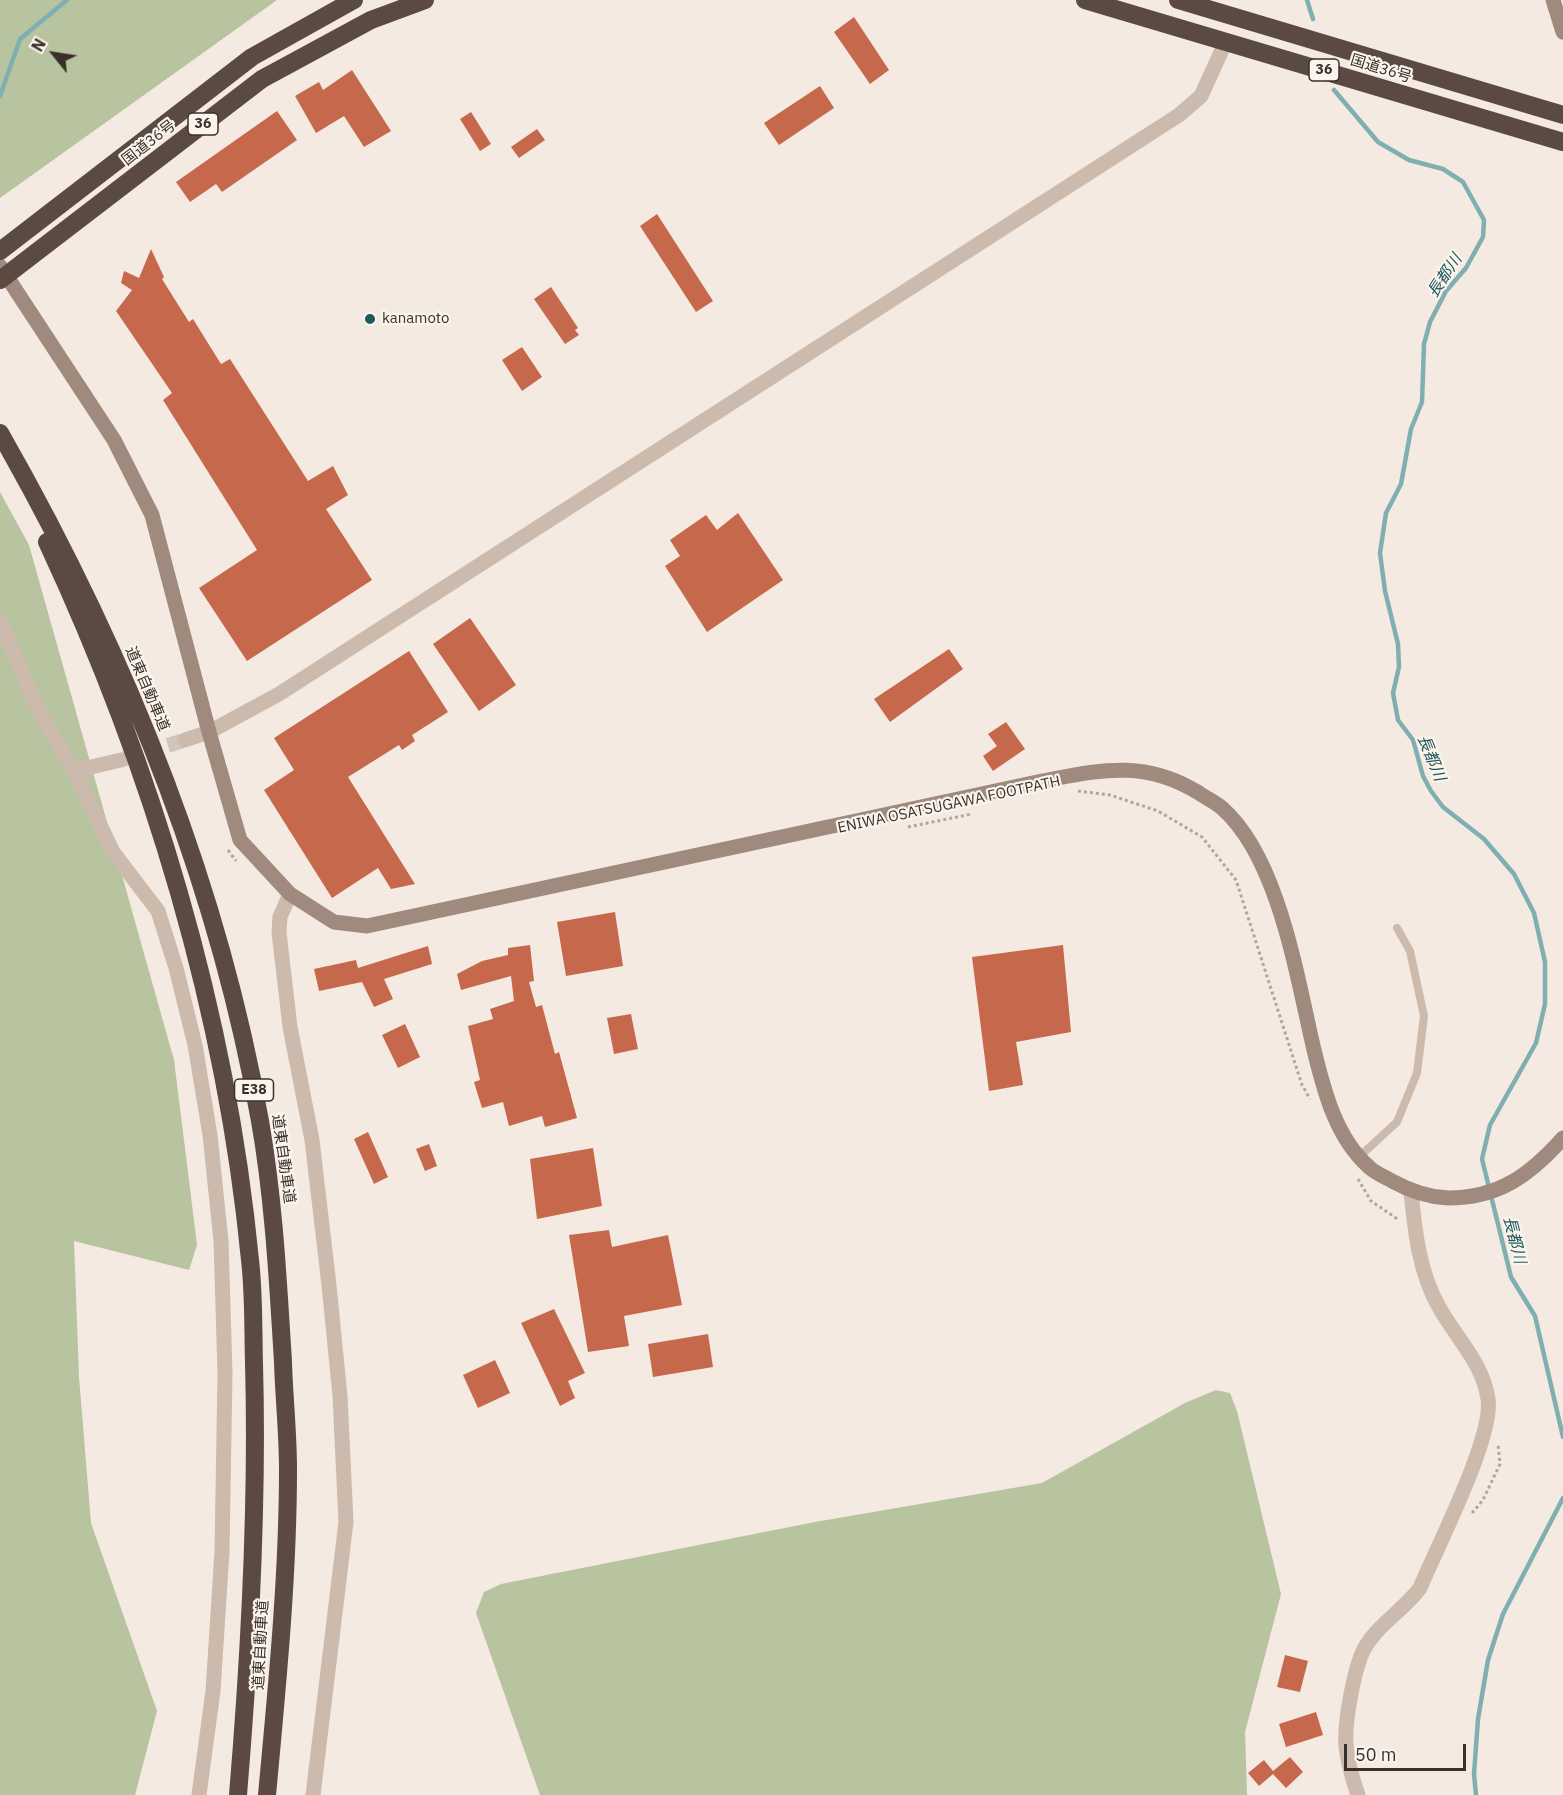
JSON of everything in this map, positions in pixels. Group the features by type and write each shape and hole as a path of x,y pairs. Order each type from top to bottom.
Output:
{"highway":[{"name":"国道36号","path":"0,251 252,57 354,0"},
{"name":"国道36号","path":"2,274 262,79 371,20 425,0"},
{"name":"国道36号","path":"1085,0 1563,142"},
{"name":"国道36号","path":"1178,0 1563,115"},
{"name":"道東自動車道","path":"0,433 45,512 94,609 139,714 192,854 233,995 261,1123 277,1255 288,1468 279,1664 267,1795"},
{"name":"道東自動車道","path":"0,442 82,618 124,723 172,874 207,1000 231,1127 250,1261 257,1464 249,1664 238,1795"}],"street":[{"path":"1553,0 1563,32"},
{"path":"185,740 209,732 279,694 1179,115 1201,96 1226,41"},
{"path":"2,274 114,440 152,515 240,840 290,894 334,922 368,926 1042,781 1112,769 1146,771 1178,781 1221,807 1243,832 1264,872 1283,922 1323,1089 1342,1133 1369,1168 1411,1192 1436,1198 1464,1198 1498,1191 1539,1164 1563,1138"},
{"path":"0,621 38,709 74,771 113,852 159,911 195,1046 210,1135 221,1241 225,1385 222,1552 213,1691 199,1795"},
{"path":"74,771 121,760"},
{"path":"290,894 280,917 279,932 290,1027 312,1140 329,1285 340,1396 346,1522 313,1795"},
{"path":"1358,1795 1345,1744 1357,1671 1364,1649 1381,1628 1407,1605 1420,1588 1483,1441 1489,1401 1479,1368 1438,1306 1420,1261 1411,1192"}],"lane":[{"path":"1360,1156 1397,1122 1417,1073 1424,1016 1410,951 1397,928"}],"path":[{"name":"ENIWA OSATSUGAWA FOOTPATH","path":"1073,791 1110,795 1158,811 1202,837 1236,880 1302,1085 1313,1104"},
{"name":"ENIWA OSATSUGAWA FOOTPATH","path":"897,830 975,813"},
{"path":"226,843 229,854 244,868"},
{"path":"1354,1172 1371,1201 1407,1226"},
{"path":"1469,1517 1483,1500 1500,1464 1498,1441"}],"green space":[{"path":"0,0 277,0 0,198"},
{"path":"0,492 29,545 174,1060 197,1245 189,1270 74,1241 79,1377 91,1523 157,1711 135,1795 0,1795"},
{"path":"1216,1390 1230,1393 1237,1411 1281,1594 1245,1732 1247,1795 540,1795 476,1613 484,1592 501,1584 815,1522 1042,1483 1185,1403"}],"building":[{"path":"854,17 889,70 870,84 834,32"},
{"path":"352,70 391,131 364,147 344,116 316,133 295,96 319,82 323,90"},
{"path":"820,86 834,108 779,145 764,123"},
{"path":"277,111 297,140 222,192 216,184 190,202 176,182"},
{"path":"471,112 491,144 480,151 460,119"},
{"path":"537,129 545,140 519,158 511,147"},
{"path":"657,214 713,301 696,312 640,226"},
{"path":"151,249 164,277 162,279 189,322 193,319 221,364 230,359 308,481 333,466 348,495 326,509 372,580 247,661 199,588 257,550 163,400 172,393 116,311 132,290 121,283 124,271 139,278"},
{"path":"551,287 578,328 575,330 579,335 565,344 534,299"},
{"path":"522,347 542,377 522,391 502,360"},
{"path":"738,513 783,580 707,632 665,566 680,556 670,540 706,515 717,530"},
{"path":"470,618 516,685 479,711 433,644"},
{"path":"949,649 963,669 890,722 874,699"},
{"path":"409,651 448,712 412,735 415,741 402,750 399,745 348,777 415,884 391,889 378,868 332,898 264,790 294,770 274,738"},
{"path":"1006,722 1025,749 993,771 983,756 997,746 988,734"},
{"path":"615,912 623,966 566,976 557,922"},
{"path":"530,945 534,981 529,982 536,1007 542,1005 555,1054 559,1052 577,1118 545,1127 542,1116 509,1126 503,1102 482,1108 474,1082 480,1080 468,1026 493,1019 490,1009 514,1001 511,976 461,990 457,974 482,961 508,955 508,948"},
{"path":"1063,945 1071,1032 1016,1042 1023,1085 989,1091 972,957"},
{"path":"428,946 432,964 384,979 393,999 374,1007 362,982 319,991 314,969 356,960 358,968"},
{"path":"631,1014 638,1049 614,1054 607,1018"},
{"path":"405,1024 420,1057 398,1068 382,1035"},
{"path":"368,1132 388,1177 374,1184 354,1139"},
{"path":"429,1144 437,1166 425,1171 416,1149"},
{"path":"593,1148 602,1206 537,1219 530,1159"},
{"path":"609,1230 612,1247 668,1235 682,1305 624,1316 629,1346 588,1352 569,1235"},
{"path":"554,1309 585,1373 568,1381 575,1398 560,1406 521,1323"},
{"path":"708,1334 713,1367 653,1377 648,1344"},
{"path":"495,1360 510,1393 478,1408 463,1375"},
{"path":"1285,1655 1308,1661 1300,1692 1277,1687"},
{"path":"1316,1712 1323,1735 1286,1747 1279,1724"},
{"path":"1290,1757 1303,1772 1286,1788 1273,1774 1259,1786 1248,1773 1264,1760 1273,1771"}],"waterway":[{"path":"0,96 20,39 67,0"},
{"name":"長都川","path":"1307,0 1313,19"},
{"name":"長都川","path":"1334,90 1378,142 1409,160 1443,169 1463,182 1484,220 1483,237 1466,268 1446,291 1430,322 1424,344 1422,402 1411,429 1401,484 1386,513 1380,553 1385,591 1398,644 1399,667 1393,693 1398,720 1413,740 1423,776 1443,807 1484,839 1514,874 1534,913 1545,962 1545,1004 1536,1043 1490,1125 1482,1159 1511,1277 1535,1316 1563,1437"},
{"name":"長都川","path":"1476,1795 1474,1774 1478,1719 1488,1660 1503,1614 1563,1498"}],"tunnel":[{"path":"124,759 185,740"}],"place":[{"name":"kanamoto","path":"370,319"}]}
